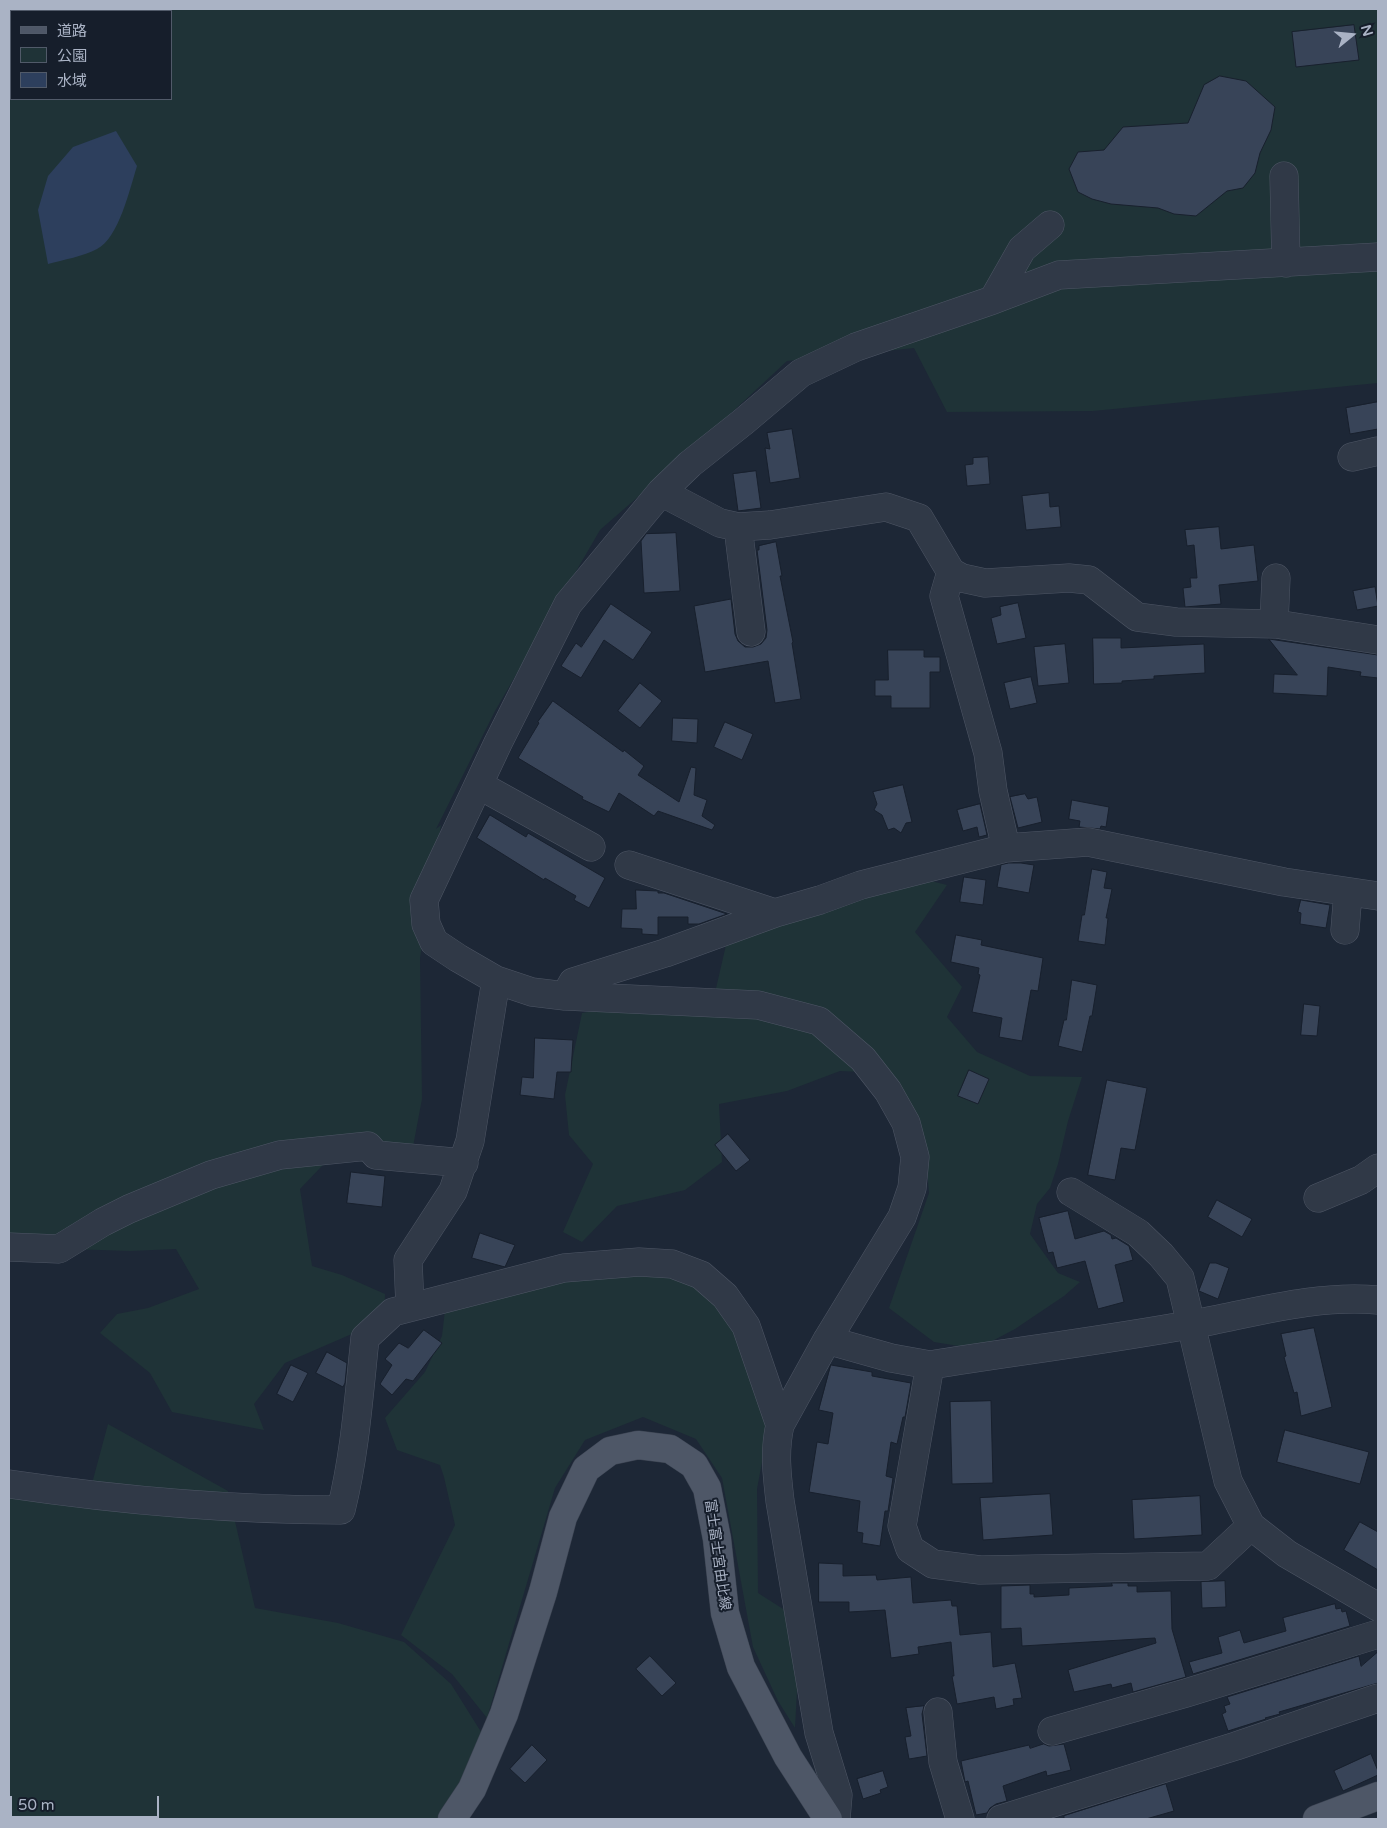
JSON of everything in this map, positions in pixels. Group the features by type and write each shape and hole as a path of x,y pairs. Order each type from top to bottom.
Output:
{"main road":[{"name":"富士富士宮由比線","path":"452,1819 472,1789 504,1714 543,1592 563,1517 586,1469 610,1451 638,1445 670,1449 694,1465 707,1488 717,1539 725,1613 741,1667 788,1757 828,1819"},
{"path":"1317,1819 1378,1796"}],"street":[{"path":"1284,176 1286,262"},
{"path":"993,300 1022,249 1050,225"},
{"path":"836,1819 838,1795 819,1733 780,1501 775,1463 776,1440 780,1426 827,1340 902,1217 912,1188 915,1157 906,1123 883,1085 863,1059 819,1021 758,1005 565,996 532,992 496,980 470,966 434,942 426,924 424,900 498,743 568,604 661,492 690,464 801,372 856,347 1059,275 1378,257"},
{"path":"1352,457 1378,451"},
{"path":"661,492 720,523 738,526 770,525 886,507 919,518 951,572 962,578 985,583 1069,578 1089,580 1136,617 1176,622 1274,624 1378,640"},
{"path":"738,526 751,632"},
{"path":"951,572 944,596 988,753 993,792 1006,848"},
{"path":"1274,624 1276,578"},
{"path":"479,785 591,847"},
{"path":"565,996 573,982 666,953 775,913 820,900 861,885 1006,848 1088,842 1284,882 1378,896"},
{"path":"630,865 775,913"},
{"path":"1345,930 1348,892"},
{"path":"410,1307 408,1260 453,1190 464,1163 470,1141 496,980"},
{"path":"9,1247 59,1249 103,1222 129,1209 211,1175 280,1155 368,1146 376,1154 464,1163"},
{"path":"1318,1198 1361,1180 1378,1168"},
{"path":"1071,1192 1138,1233 1161,1255 1180,1278 1228,1482 1251,1526 1286,1554 1378,1606"},
{"path":"9,1484 108,1497 290,1510 341,1510 346,1490 365,1338 393,1312 564,1268 639,1262 672,1264 701,1275 726,1296 746,1326 780,1426"},
{"path":"827,1340 891,1358 930,1365 1192,1324 1310,1302 1360,1298 1378,1300"},
{"path":"930,1365 902,1526 910,1549 933,1564 980,1570 1208,1566 1251,1526"},
{"path":"1052,1730 1186,1693 1378,1634"},
{"path":"1001,1819 1236,1746 1378,1698"},
{"path":"938,1712 943,1762 960,1819"}],"green space":[{"path":"9,9 1378,9 1378,383 1093,411 947,412 914,348 787,361 687,454 600,530 495,711 436,829 441,825 420,958 422,1099 412,1152 342,1145 300,1189 312,1266 342,1275 385,1294 384,1320 285,1363 254,1404 264,1430 172,1412 150,1373 100,1333 117,1314 148,1308 199,1289 176,1249 130,1251 9,1247"},
{"path":"923,879 947,885 915,932 962,987 947,1017 977,1052 1030,1076 1082,1077 1068,1121 1058,1164 1050,1188 1037,1204 1030,1234 1058,1273 1080,1282 1064,1296 1015,1329 977,1349 934,1342 889,1308 929,1193 924,1135 891,1073 840,1071 787,1091 719,1104 722,1162 685,1190 617,1206 582,1242 563,1232 593,1164 569,1135 565,1095 582,1013 628,1005 714,997 726,945 781,920 866,898"},
{"path":"647,1266 688,1281 728,1310 771,1414 757,1489 758,1593 791,1614 798,1672 795,1728 778,1701 753,1647 722,1478 696,1439 643,1417 585,1440 555,1488 487,1718 452,1674 401,1635 455,1525 440,1465 397,1450 385,1418 425,1372 442,1336 446,1302"},
{"path":"108,1424 228,1491 255,1608 338,1623 404,1642 451,1684 488,1743 462,1819 9,1819 9,1484 87,1502"}],"water":[{"path":"116,131 137,166 123,212 112,234 97,249 80,256 48,264 38,210 48,176 73,147"}],"building":[{"path":"1354,25 1359,60 1296,67 1292,32"},
{"path":"1220,76 1246,81 1275,107 1271,130 1260,153 1255,173 1243,188 1227,191 1196,216 1174,214 1158,208 1111,204 1092,199 1078,192 1069,169 1078,152 1104,150 1123,127 1188,123 1204,85"},
{"path":"1378,402 1378,429 1350,434 1346,408"},
{"path":"792,429 800,478 770,483 765,448 770,449 767,433"},
{"path":"988,457 990,484 967,486 965,465 973,464 973,458"},
{"path":"756,471 761,508 738,511 733,474"},
{"path":"1049,493 1050,507 1059,506 1061,527 1026,530 1022,496"},
{"path":"1219,527 1221,549 1254,545 1258,581 1219,585 1221,604 1185,607 1183,588 1191,587 1190,578 1197,578 1194,545 1187,546 1185,530"},
{"path":"676,533 680,591 644,593 641,541 646,534"},
{"path":"776,542 801,699 775,703 768,661 705,672 694,606 731,599 735,634 738,641 745,647 761,644 766,638 767,630 757,550 759,550 759,546"},
{"path":"1375,587 1378,606 1357,610 1353,591"},
{"path":"1018,603 1026,638 997,644 991,618 1001,615 1000,607"},
{"path":"611,604 652,632 633,660 604,640 581,678 561,666 576,643 581,647"},
{"path":"1093,638 1121,638 1121,648 1204,644 1205,673 1154,676 1154,679 1094,684"},
{"path":"1269,639 1378,655 1378,678 1360,676 1361,672 1328,667 1327,696 1273,693 1274,674 1297,675"},
{"path":"1065,644 1069,683 1038,686 1034,647"},
{"path":"888,650 924,650 924,657 940,657 940,672 930,672 930,708 891,708 891,696 875,696 875,680 888,680"},
{"path":"1031,677 1037,703 1010,709 1004,683"},
{"path":"640,683 662,701 640,728 618,711"},
{"path":"553,701 644,766 638,775 679,802 691,767 696,768 694,795 707,800 702,816 715,825 712,830 658,811 654,816 619,793 609,812 582,799 583,797 518,758 538,722"},
{"path":"673,718 698,719 697,743 672,741"},
{"path":"725,722 753,734 742,760 714,747"},
{"path":"903,785 912,822 906,823 901,833 894,828 888,830 882,815 874,810 877,804 873,792"},
{"path":"1025,794 1028,799 1037,797 1042,822 1018,828 1010,797"},
{"path":"1072,800 1109,807 1106,827 1101,826 1100,829 1079,827 1080,821 1069,819"},
{"path":"980,804 987,835 979,837 977,827 963,831 957,810"},
{"path":"490,815 526,837 528,833 605,878 589,908 574,900 576,896 545,878 544,880 477,838"},
{"path":"1009,863 1034,865 1029,893 997,887 1001,865"},
{"path":"1092,869 1107,872 1104,888 1112,889 1106,918 1108,918 1105,945 1078,941"},
{"path":"964,877 986,880 983,905 960,902"},
{"path":"636,890 658,891 658,893 664,893 727,914 699,924 688,924 688,917 658,917 658,935 642,934 642,929 621,928 622,909 636,909"},
{"path":"1301,900 1330,905 1326,928 1300,924 1301,913 1298,912"},
{"path":"956,935 982,940 981,945 1043,958 1038,991 1031,990 1022,1041 999,1037 1002,1018 972,1012 980,975 978,974 979,968 951,962"},
{"path":"1072,980 1097,985 1092,1016 1090,1016 1082,1052 1058,1046 1064,1020 1066,1020"},
{"path":"1304,1004 1320,1006 1317,1036 1301,1035"},
{"path":"535,1038 573,1040 571,1072 557,1072 554,1099 520,1095 522,1077 533,1078"},
{"path":"969,1070 989,1079 978,1104 958,1096"},
{"path":"1107,1080 1147,1088 1135,1150 1121,1148 1115,1180 1088,1175"},
{"path":"728,1134 750,1160 736,1171 715,1145"},
{"path":"351,1172 385,1176 382,1207 347,1203"},
{"path":"1217,1200 1252,1219 1242,1237 1208,1217"},
{"path":"1068,1211 1075,1239 1104,1231 1111,1235 1112,1239 1116,1238 1129,1246 1133,1260 1115,1265 1124,1302 1098,1309 1085,1261 1057,1268 1053,1252 1048,1253 1039,1218"},
{"path":"480,1233 515,1245 505,1267 472,1258"},
{"path":"1210,1263 1216,1263 1229,1268 1218,1299 1199,1291"},
{"path":"1314,1328 1332,1407 1301,1416 1297,1392 1294,1393 1284,1357 1286,1356 1281,1334"},
{"path":"424,1330 442,1343 413,1381 406,1379 392,1395 380,1384 392,1365 385,1359 399,1343 408,1348"},
{"path":"327,1352 347,1363 343,1387 316,1373"},
{"path":"291,1365 308,1373 293,1402 277,1394"},
{"path":"831,1365 872,1372 872,1376 911,1383 905,1417 903,1417 897,1444 891,1442 886,1476 893,1478 888,1511 885,1511 880,1546 862,1543 863,1533 857,1532 860,1501 809,1492 817,1442 828,1444 833,1413 819,1410"},
{"path":"991,1401 993,1483 952,1484 950,1402"},
{"path":"1285,1430 1369,1452 1360,1484 1277,1462"},
{"path":"1050,1494 1053,1535 983,1540 980,1498"},
{"path":"1200,1496 1202,1535 1134,1539 1132,1500"},
{"path":"1360,1522 1378,1532 1378,1570 1344,1550"},
{"path":"819,1563 843,1564 843,1576 876,1575 877,1580 911,1577 913,1603 951,1600 952,1606 957,1606 960,1635 991,1632 993,1667 1015,1663 1022,1698 1013,1699 1014,1705 996,1709 994,1697 957,1704 952,1676 954,1676 951,1642 918,1647 919,1654 891,1658 885,1610 849,1612 849,1602 819,1602"},
{"path":"1225,1581 1226,1607 1202,1608 1201,1582"},
{"path":"1112,1583 1128,1583 1128,1586 1137,1586 1137,1592 1171,1591 1172,1629 1186,1677 1133,1692 1131,1683 1112,1688 1111,1684 1074,1692 1068,1670 1156,1643 1155,1638 1022,1646 1021,1628 1001,1629 1001,1586 1030,1585 1030,1594 1034,1594 1034,1597 1069,1595 1069,1588 1112,1586"},
{"path":"1335,1604 1336,1609 1341,1608 1342,1612 1346,1611 1350,1626 1193,1674 1189,1662 1222,1653 1218,1637 1240,1630 1244,1643 1286,1631 1283,1618"},
{"path":"1378,1652 1378,1683 1279,1712 1280,1714 1228,1731 1222,1714 1226,1712 1224,1706 1230,1704 1227,1697 1359,1656 1361,1666"},
{"path":"650,1656 676,1683 662,1696 636,1669"},
{"path":"924,1706 922,1714 927,1756 909,1759 905,1737 911,1736 906,1708"},
{"path":"1044,1744 1049,1746 1064,1744 1071,1770 1047,1776 1046,1771 1003,1786 1007,1801 996,1804 987,1813 976,1815 968,1781 965,1782 961,1761 1029,1745 1030,1748"},
{"path":"532,1745 547,1760 525,1783 510,1769"},
{"path":"1371,1754 1378,1775 1343,1791 1334,1771"},
{"path":"883,1771 888,1787 880,1790 881,1793 863,1799 857,1779"},
{"path":"1166,1784 1174,1811 1146,1819 1064,1819 1064,1816"}]}
